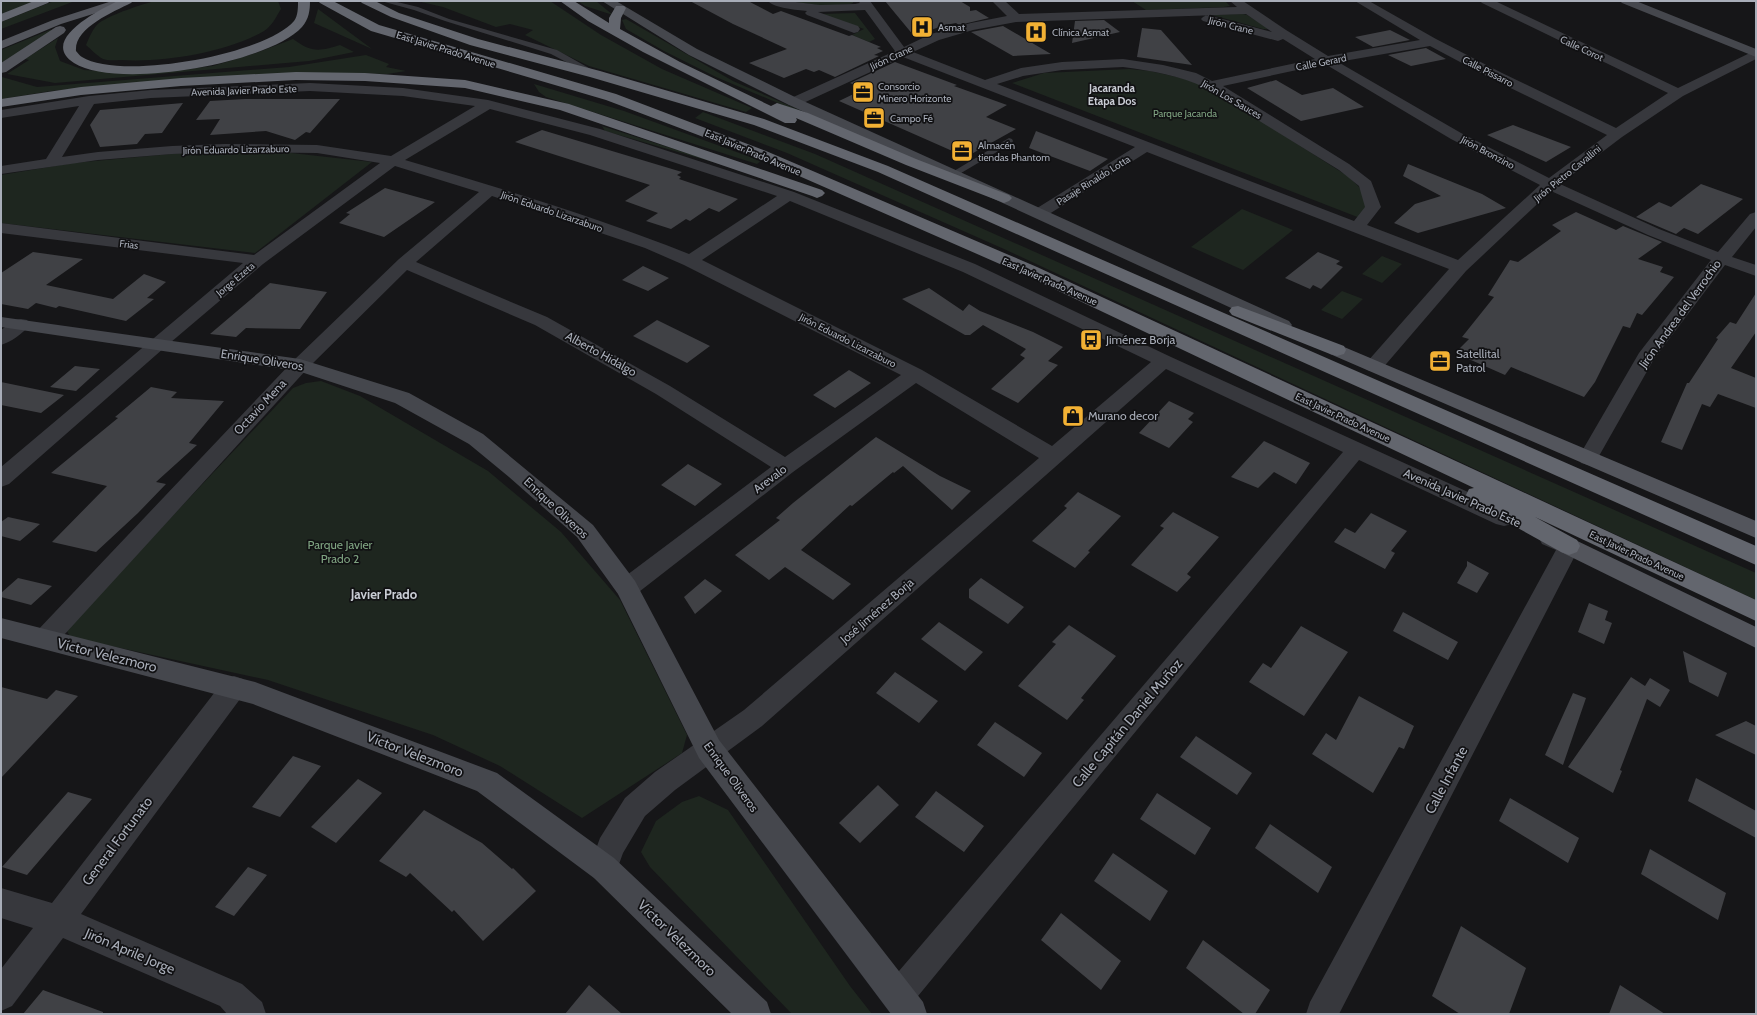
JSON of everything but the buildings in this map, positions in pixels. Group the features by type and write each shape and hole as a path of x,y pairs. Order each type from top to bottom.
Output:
{"highway":[{"path":"1,18 44,1"},
{"path":"127,1 103,13 76,33 69,46 71,54 75,58 93,66 127,70 173,68 224,58 262,46 287,33 301,19 305,10 304,1"},
{"name":"East Javier Prado Avenue","path":"324,1 349,16 375,28 611,97 761,154 1030,271 1756,611"},
{"name":"East Javier Prado Avenue","path":"366,1 395,15 434,29 759,122 883,169 1756,556"},
{"path":"566,1 614,31 716,85 793,122 883,169"},
{"path":"614,31 614,18 620,8"},
{"path":"349,16 367,35 377,42"},
{"path":"1,103 81,91 181,82 296,76 364,77 465,84 564,107 954,239"},
{"path":"509,81 524,88 532,99"},
{"path":"716,85 803,116 911,162 1004,198"},
{"path":"564,107 595,132"},
{"path":"980,213 1100,257 1337,350"},
{"path":"1030,271 1341,425 1488,501 1569,546"}],"main road":[{"path":"19,25 90,1"},
{"path":"1,44 41,28 124,1"},
{"path":"1,68 70,23 101,8"},
{"path":"1337,350 1756,530"},
{"name":"East Javier Prado Avenue","path":"1569,546 1756,638"}],"street":[{"path":"608,1 693,52 794,102 1040,213 1337,350"},
{"path":"774,1 802,7 830,9 866,3 902,52 1460,267"},
{"path":"998,1 1016,18"},
{"path":"1120,1 1137,14"},
{"name":"Jirón Bronzino","path":"1236,1 1302,44 1414,113 1549,184 1616,216 1721,259 1756,271"},
{"name":"Calle Pissarro","path":"1362,1 1432,42 1497,76 1617,134"},
{"name":"Calle Corot","path":"1486,1 1678,93"},
{"path":"1626,1 1756,53"},
{"path":"802,7 810,13 854,29"},
{"name":"Jirón Crane","path":"794,102 936,37 1016,18 1248,10"},
{"name":"Jirón Crane","path":"1158,13 1184,15 1219,21 1302,44"},
{"name":"Calle Gerard","path":"1211,85 1328,60 1432,42"},
{"name":"Jirón Pietro Cavallini","path":"1374,366 1460,267 1549,184 1617,134 1678,93 1756,53"},
{"name":"Jirón Los Sauces","path":"985,84 1021,72 1056,67 1123,64 1163,69 1190,76 1211,85 1344,167 1366,184 1373,207 1357,228"},
{"name":"Avenida Javier Prado Este","path":"1,114 89,100 203,91 310,87 404,92 488,104"},
{"path":"52,162 89,100"},
{"name":"East Javier Prado Avenue","path":"488,104 595,132 790,195 969,268 1356,450"},
{"name":"Jorge Ezeta","path":"1,479 257,260 393,161 488,104"},
{"name":"Pasaje Rinaldo Lotta","path":"1040,213 1146,146"},
{"name":"Jirón Eduardo Lizarzaburo","path":"1,170 52,162 172,150 241,148 317,149 393,161 490,190 651,245 690,261 839,334 915,374 1054,457"},
{"name":"Octavio Mena","path":"45,639 300,365 405,263 490,190"},
{"path":"690,261 790,195"},
{"name":"Jirón Andrea del Verrochio","path":"1588,458 1646,357 1721,259 1756,217"},
{"name":"Frias","path":"1,228 257,260"},
{"name":"Alberto Hidalgo","path":"405,263 541,321 664,390 786,466"},
{"path":"1,339 11,323"},
{"name":"Enrique Oliveros","path":"11,323 300,365 402,398 476,439 517,472 585,531 627,588 709,749 905,1005"},
{"name":"José Jiménez Borja","path":"604,868 610,848 635,807 665,781 753,718 1164,361"},
{"name":"Arevalo","path":"627,588 786,466 915,374"},
{"name":"Avenida Javier Prado Este","path":"1356,450 1569,546"},
{"name":"Calle Capitán Daniel Muñoz","path":"905,1005 1356,450"},
{"name":"Calle Infante","path":"1322,1014 1569,546"},
{"name":"Víctor Velezmoro","path":"1,628 255,693 486,782 604,868 755,1014"},
{"name":"General Fortunato","path":"1,996 234,687"},
{"name":"Jirón Aprile Jorge","path":"1,903 58,920 231,995 250,1014"}],"lane":[{"path":"384,1 416,8 447,20 554,52 595,74"},
{"path":"953,174 1009,141"}],"green space":[{"path":"1,1 35,1 1,15"},
{"path":"54,1 75,1 1,29 1,22"},
{"path":"155,1 278,1 281,9 272,24 267,29 249,38 214,50 175,58 156,60 107,60 101,58 86,45 93,30 99,23 118,13"},
{"path":"417,1 550,1 601,35 662,69 752,108 746,112 589,66 525,35 533,30 510,24 496,27 443,7"},
{"path":"578,1 596,1 613,15 585,6"},
{"path":"784,1 853,1 853,3 826,6"},
{"path":"1132,1 1225,1 1230,6 1146,10"},
{"path":"318,9 372,49 314,23"},
{"path":"855,13 875,39 869,42 852,35 864,29 821,14"},
{"path":"1243,14 1270,29 1263,29 1212,15"},
{"path":"626,19 733,81 813,116 811,117 716,77 664,51 626,29 622,20"},
{"path":"50,30 54,30 1,64 1,50"},
{"path":"58,38 55,47 60,61 84,70 135,73 171,71 213,66 256,53 293,39 315,50 340,45 354,52 309,61 55,83 7,74 29,60 25,59"},
{"path":"366,55 389,64 386,67 406,71 387,74 343,73 191,78 51,91 1,99 2,77 37,87 289,67"},
{"name":"Parque Jacanda","path":"1129,69 1150,71 1195,81 1222,96 1349,177 1359,187 1368,206 1360,218 1012,83 1044,73"},
{"path":"534,84 624,111 761,161 757,164 546,97 539,92"},
{"path":"703,112 815,154 1756,573 1756,600 1004,249 787,153 695,118"},
{"path":"602,126 737,169 605,131"},
{"path":"193,152 291,153 372,162 255,253 1,223 1,175 73,163"},
{"path":"1242,209 1293,230 1243,270 1191,247"},
{"path":"1382,256 1402,264 1382,283 1362,274"},
{"path":"1342,291 1363,299 1342,319 1321,310"},
{"name":"Parque Javier Prado 2","path":"321,381 360,396 488,471 561,532 620,600 687,735 682,753 582,818 500,766 433,735 268,680 70,637 66,629 293,388 306,383"},
{"path":"699,796 728,810 850,986 872,1014 792,1014 650,867 641,852 656,821 682,802"}],"place":[{"name":"Asmat","path":"922,27"},
{"name":"Clínica Asmat","path":"1036,32"},
{"name":"Consorcio Minero Horizonte","path":"863,92"},
{"name":"Campo Fé","path":"874,118"},
{"name":"Almacén tiendas Phantom","path":"962,151"},
{"name":"Jiménez Borja","path":"1091,340"},
{"name":"Satellital Patrol","path":"1440,361"},
{"name":"Murano decor","path":"1073,416"}],"district":[{"name":"Jacaranda Etapa Dos","path":"1112,94"},
{"name":"Javier Prado","path":"384,594"}]}
